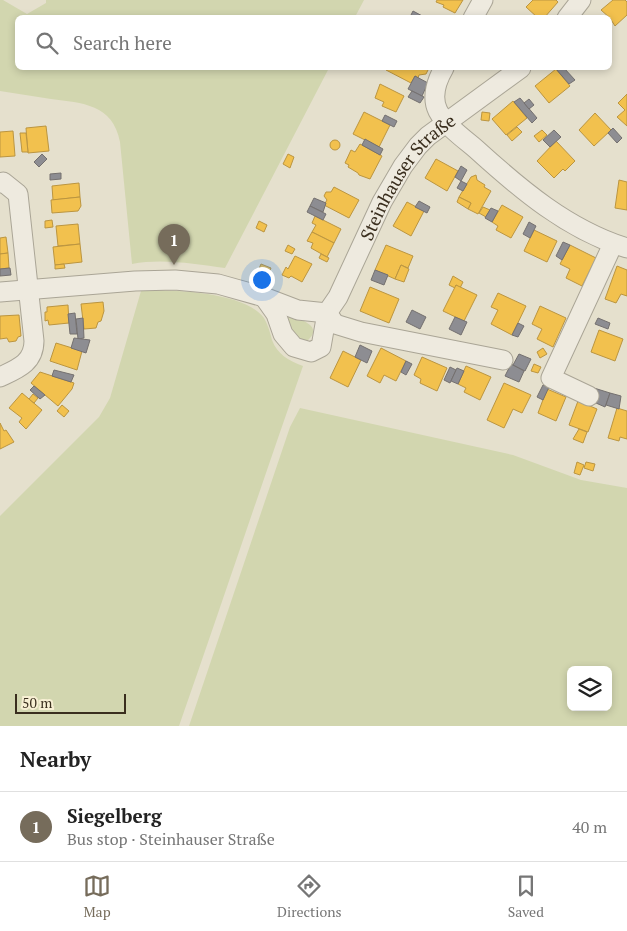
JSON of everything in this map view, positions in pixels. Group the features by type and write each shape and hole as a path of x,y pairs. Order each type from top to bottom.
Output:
{"street":[{"path":"475,15 483,0"},
{"path":"569,15 581,0"},
{"path":"443,70 436,85 436,98 438,110 448,124 518,187 570,223 620,246 551,378 589,396"},
{"name":"Steinhauser Straße","path":"264,297 276,314 283,334 294,347 311,352 321,347 327,313 338,297 382,202 402,166 428,136 448,124 518,70"},
{"path":"0,183 3,182 18,194 34,349 21,367 0,377"},
{"path":"0,292 162,279 218,284 264,297 298,310 327,313 335,324 361,332 503,360"}],"green space":[{"path":"0,0 27,14 46,3 46,0 364,0 356,15 15,15 15,70 328,70 225,268 167,262 132,264 120,142 111,120 103,113 85,104 0,91"},
{"path":"159,290 215,295 244,304 264,318 274,345 280,353 303,366 179,726 0,726 0,516 99,417 110,398 141,291"},
{"path":"288,315 304,321 312,327 312,336 307,341 295,336 285,317"},
{"path":"300,408 513,455 581,480 627,488 627,726 189,726 290,427"}],"building: Homes":[{"path":"437,0 463,0 455,13 436,2"},
{"path":"533,0 556,0 558,2 547,15 535,15 526,7"},
{"path":"613,0 625,0 627,2 627,15 615,26 612,21 612,15 607,15 601,10"},
{"path":"386,70 428,70 426,74 419,75 418,78 415,76 411,83"},
{"path":"557,70 570,86 549,103 535,86"},
{"path":"380,84 404,96 396,112 382,106 384,102 375,98"},
{"path":"627,94 627,126 617,117 625,110 618,103"},
{"path":"513,101 527,118 506,135 492,119"},
{"path":"364,112 390,125 379,147 353,134"},
{"path":"482,112 490,113 489,121 481,120"},
{"path":"595,113 611,130 594,146 579,130"},
{"path":"46,126 49,151 28,153 26,128"},
{"path":"517,127 522,132 512,141 507,135"},
{"path":"542,130 547,135 539,142 534,136"},
{"path":"13,131 15,156 0,157 0,132"},
{"path":"20,133 26,133 28,152 22,152"},
{"path":"335,140 340,145 335,150 330,145"},
{"path":"556,141 575,161 554,178 537,161"},
{"path":"360,144 382,156 370,179 359,175 345,163 351,150 355,152"},
{"path":"288,154 294,157 290,168 283,164"},
{"path":"436,159 458,171 447,191 425,178"},
{"path":"476,175 477,180 491,191 478,214 468,209 471,203 459,197 471,177"},
{"path":"619,180 627,182 627,210 615,208"},
{"path":"79,183 80,197 53,200 52,186"},
{"path":"334,187 359,200 349,218 324,205 327,200 324,196 326,192 331,192"},
{"path":"80,197 81,206 78,211 52,213 51,200"},
{"path":"459,197 471,203 468,209 457,202"},
{"path":"407,202 424,211 411,236 393,226"},
{"path":"502,205 523,217 511,238 496,230 498,226 492,222"},
{"path":"483,207 490,210 486,217 479,213"},
{"path":"315,216 341,229 334,243 312,232 316,225 312,223"},
{"path":"52,220 53,227 45,228 45,221"},
{"path":"259,221 267,225 264,232 256,228"},
{"path":"78,224 80,244 58,246 56,226"},
{"path":"534,230 557,241 547,262 524,251"},
{"path":"312,232 334,243 327,257 311,248 313,243 307,241"},
{"path":"6,237 8,253 0,254 0,238"},
{"path":"80,244 82,262 55,265 53,247"},
{"path":"288,245 295,249 292,254 285,251"},
{"path":"386,245 413,256 408,268 401,265 395,279 375,270"},
{"path":"570,245 596,258 582,286 566,278 570,269 560,264"},
{"path":"8,253 9,268 0,269 0,254"},
{"path":"321,254 329,258 327,262 319,258"},
{"path":"295,256 312,264 302,282 291,276 289,278 282,275 286,267 288,269"},
{"path":"64,264 65,268 55,269 55,265"},
{"path":"261,264 271,268 268,275 258,271"},
{"path":"401,265 409,269 404,282 395,279"},
{"path":"617,266 627,270 627,296 621,294 616,303 605,299"},
{"path":"453,276 463,282 460,288 456,285 455,288 449,285"},
{"path":"456,285 477,295 464,321 443,311"},
{"path":"370,287 399,299 389,323 360,311"},
{"path":"498,293 526,306 512,335 491,324 498,310 491,307"},
{"path":"103,302 104,311 101,321 98,322 96,328 84,329 81,304"},
{"path":"68,305 69,323 49,325 48,320 45,321 47,307"},
{"path":"540,306 566,318 553,347 537,339 542,329 532,324"},
{"path":"19,315 21,336 16,341 9,342 7,338 0,339 0,316"},
{"path":"599,330 623,339 615,361 591,352"},
{"path":"56,343 82,351 77,370 50,361"},
{"path":"381,348 406,361 396,381 384,375 380,383 367,376"},
{"path":"543,348 547,354 540,358 537,352"},
{"path":"343,351 361,360 348,387 330,378"},
{"path":"422,357 447,368 437,391 420,383 421,379 414,375"},
{"path":"534,364 541,367 538,373 531,371"},
{"path":"466,366 491,377 480,400 464,392 466,388 458,384"},
{"path":"40,372 74,383 72,389 58,406 31,383"},
{"path":"504,383 531,395 522,413 513,409 504,428 487,420"},
{"path":"547,389 566,397 556,421 538,413"},
{"path":"22,393 42,410 26,429 19,422 22,418 9,408"},
{"path":"33,394 38,398 34,403 29,399"},
{"path":"578,401 597,409 588,432 569,425"},
{"path":"62,405 69,411 64,417 57,411"},
{"path":"617,408 627,411 627,439 620,437 619,441 608,438"},
{"path":"0,423 4,431 6,430 14,442 0,449"},
{"path":"579,429 587,432 583,443 573,439"},
{"path":"577,462 584,465 580,475 574,473"},
{"path":"586,462 595,464 593,471 584,468"}],"building: Industry":[{"path":"413,11 420,15 411,15"},
{"path":"557,70 566,70 575,80 569,84"},
{"path":"415,76 428,83 422,96 408,89"},
{"path":"412,91 424,97 420,103 408,97"},
{"path":"520,98 537,118 532,123 514,102"},
{"path":"529,99 534,105 529,109 524,103"},
{"path":"385,115 397,121 394,127 382,121"},
{"path":"613,128 622,138 617,143 608,133"},
{"path":"554,130 561,137 550,147 543,140"},
{"path":"365,139 383,149 380,155 362,145"},
{"path":"42,154 47,159 39,167 34,162"},
{"path":"461,166 467,170 461,181 455,177"},
{"path":"61,173 61,179 50,180 50,174"},
{"path":"461,181 467,184 463,191 457,188"},
{"path":"314,198 326,203 323,212 310,206"},
{"path":"419,201 430,207 427,213 415,207"},
{"path":"310,206 326,214 323,220 307,212"},
{"path":"491,208 498,211 492,222 485,218"},
{"path":"529,222 536,226 530,238 523,234"},
{"path":"563,242 570,245 562,260 556,256"},
{"path":"10,268 11,275 0,276 0,269"},
{"path":"375,270 388,275 384,285 371,280"},
{"path":"412,310 426,317 420,329 406,322"},
{"path":"75,313 77,334 70,334 68,314"},
{"path":"455,317 467,322 461,335 449,329"},
{"path":"83,318 84,338 78,339 76,319"},
{"path":"598,318 610,323 608,329 595,324"},
{"path":"518,323 524,326 518,337 512,335"},
{"path":"74,338 90,340 86,353 71,348"},
{"path":"360,345 372,351 367,363 355,357"},
{"path":"519,354 531,359 525,371 513,365"},
{"path":"406,361 412,364 406,375 401,372"},
{"path":"511,364 524,371 519,382 505,376"},
{"path":"450,367 456,370 450,383 444,380"},
{"path":"457,368 464,371 458,384 451,381"},
{"path":"54,370 74,375 71,382 52,376"},
{"path":"543,385 549,387 543,400 537,397"},
{"path":"34,386 45,395 40,399 30,390"},
{"path":"594,388 610,393 605,407 596,403 598,397 592,395"},
{"path":"610,393 621,396 619,409 606,405"}],"place":[{"name":"Siegelberg","path":"174,265"}]}
